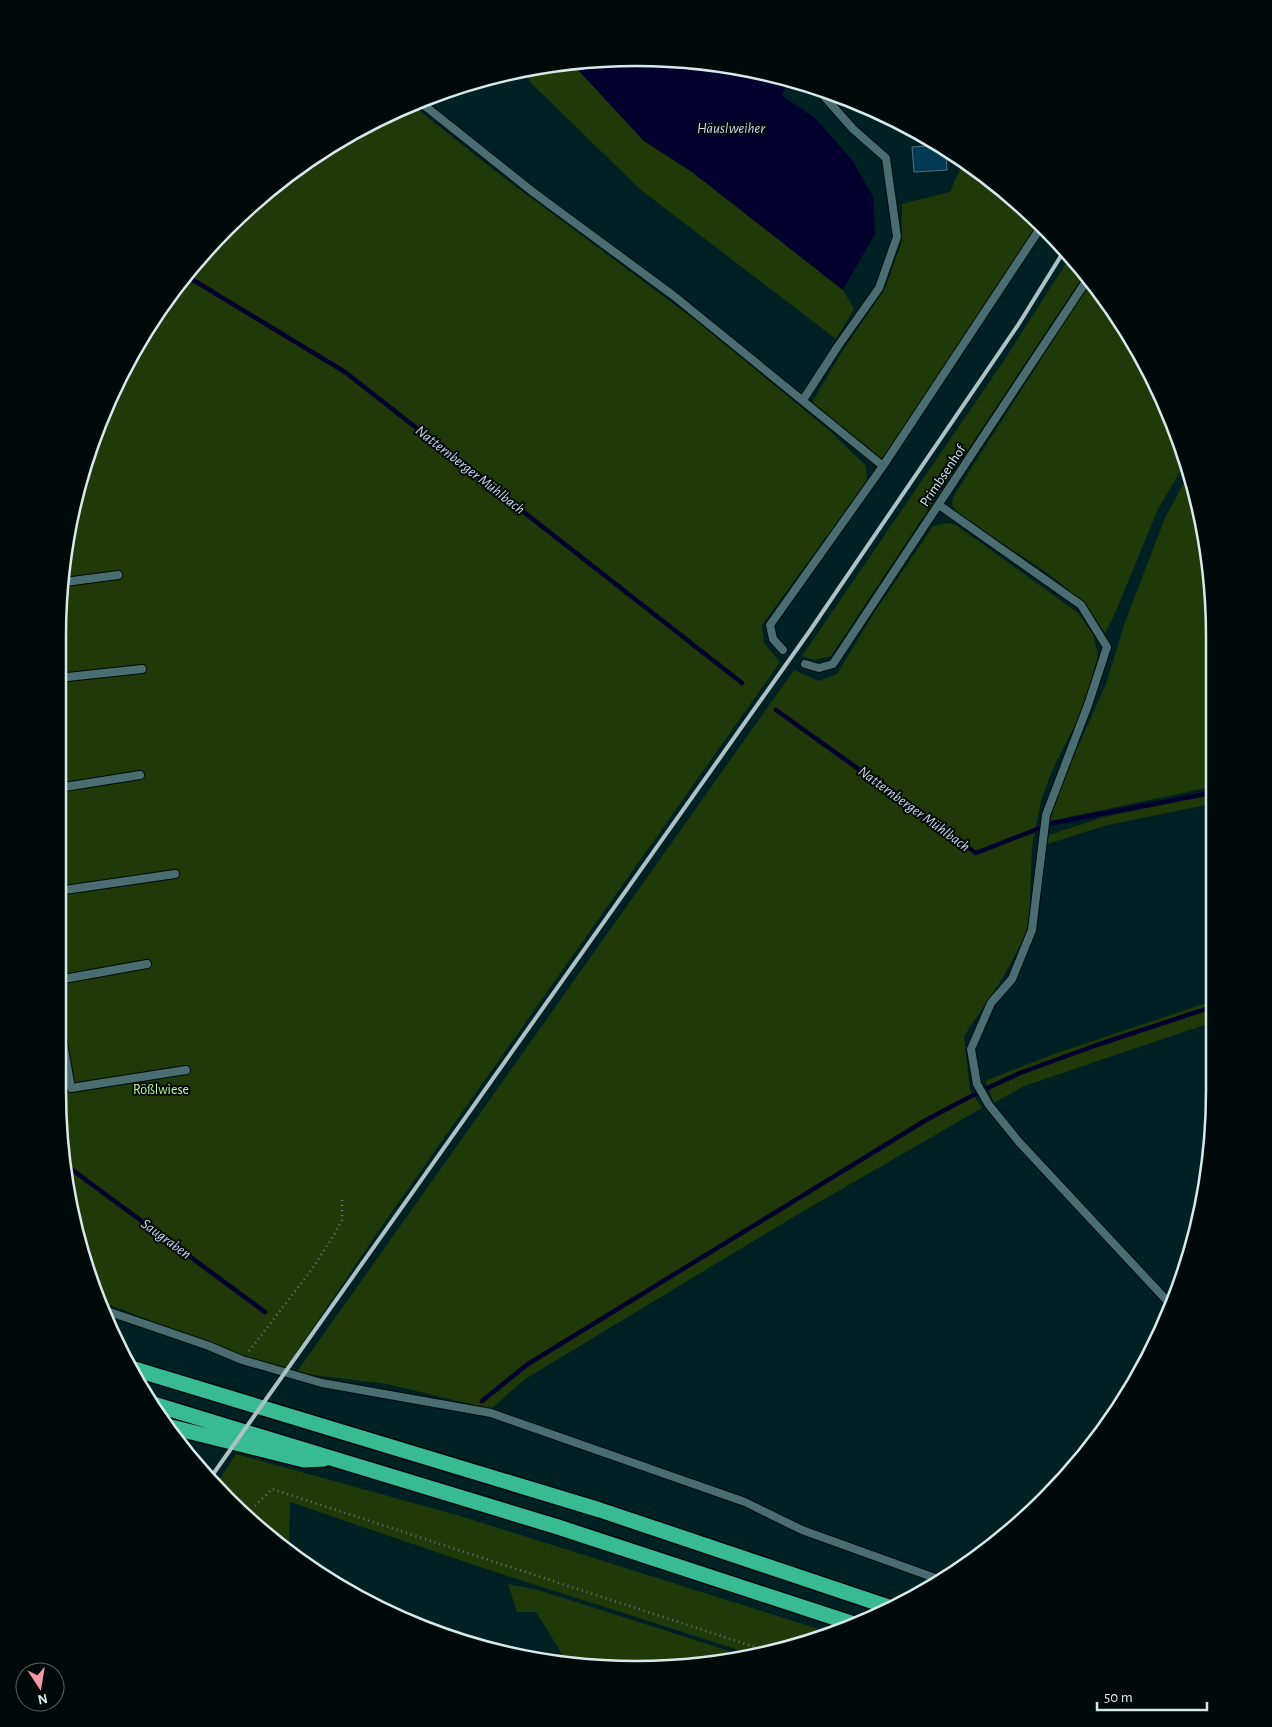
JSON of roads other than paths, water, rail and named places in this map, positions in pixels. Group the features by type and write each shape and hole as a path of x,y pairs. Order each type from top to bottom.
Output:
{"highway":[{"path":"140,1370 600,1510 882,1605"},
{"path":"161,1406 558,1527 844,1621"},
{"path":"177,1428 304,1460 334,1458"}],"lane":[{"path":"803,400 838,346 880,288 897,238 886,158 853,129 826,99"},
{"path":"426,107 533,192 674,296 883,466"},
{"path":"783,650 773,639 770,625 883,466 1038,232"},
{"name":"Primbsenhof","path":"805,664 819,668 833,664 1084,284"},
{"path":"939,505 1081,605 1107,647 1088,705 1046,816 1032,930 1012,979 991,1003 971,1049 976,1084 989,1105 1019,1142 1166,1300"},
{"path":"69,581 118,575"},
{"path":"66,677 142,669"},
{"path":"66,787 140,775"},
{"path":"66,890 175,874"},
{"path":"66,979 147,964"},
{"path":"66,1060 71,1088 186,1070"},
{"path":"112,1314 209,1346 242,1360 322,1383 491,1413 745,1502 802,1530 933,1577"}],"water":[{"name":"Häuslweiher","path":"599,67 673,67 747,77 785,87 782,96 815,118 852,160 873,196 875,234 843,290 692,172 644,141 578,69"}],"waterway":[{"name":"Natternberger Mühlbach","path":"192,279 345,372 742,683"},
{"name":"Natternberger Mühlbach","path":"776,710 976,853 1053,823 1206,794"},
{"path":"482,1401 528,1364 926,1120 1020,1073 1206,1009"},
{"name":"Saugraben","path":"72,1169 265,1312"}],"railway":[{"path":"214,1473 809,632 1020,322 1061,256"}],"park label":[{"name":"Rößlwiese","path":"161,1090"}]}
